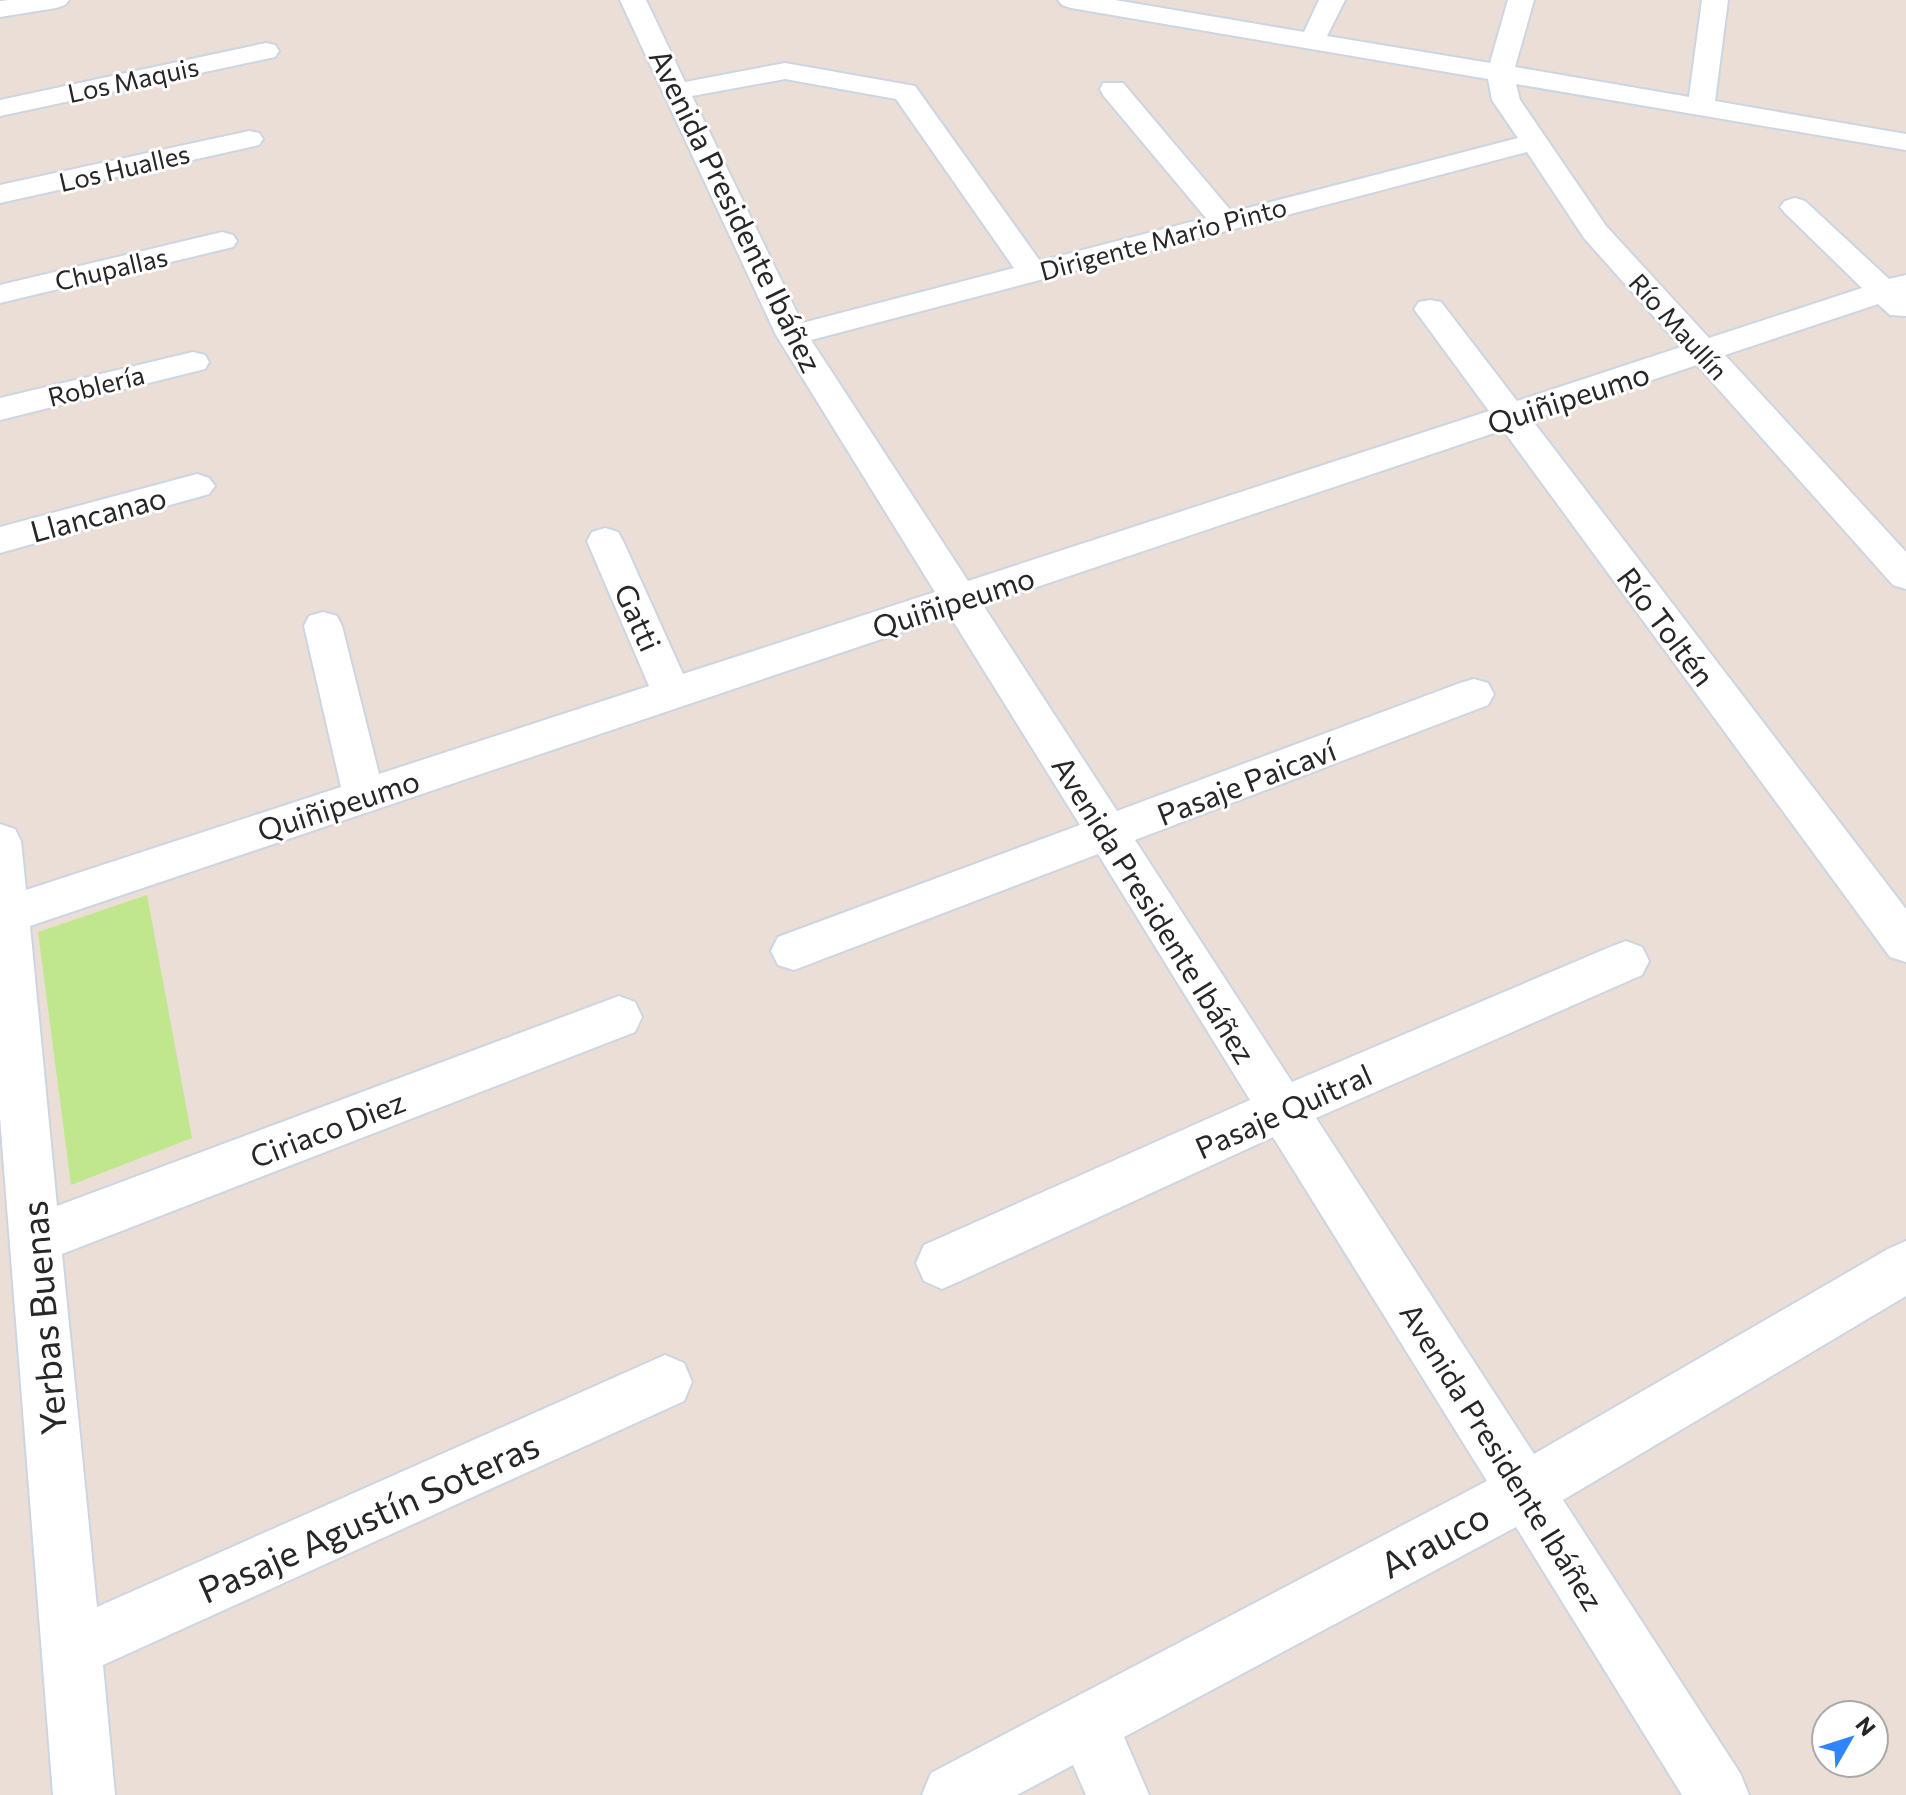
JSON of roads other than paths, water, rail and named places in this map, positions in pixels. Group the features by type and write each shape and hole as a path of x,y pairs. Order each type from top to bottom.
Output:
{"street":[{"path":"0,9 56,0"},
{"name":"Avenida Presidente Ibáñez","path":"633,0 792,335 1718,1795"},
{"path":"1071,0 1323,20"},
{"path":"1213,0 1323,20 1502,61 1702,96 1906,142"},
{"path":"1502,61 1521,0"},
{"path":"1702,96 1715,0"},
{"name":"Los Maquis","path":"0,108 266,51"},
{"name":"Río Maullín","path":"1502,61 1506,100 1595,232 1906,576"},
{"path":"678,91 785,71 905,92 1032,272"},
{"path":"1113,89 1225,222"},
{"path":"1702,96 1906,118"},
{"name":"Los Hualles","path":"0,194 249,139"},
{"name":"Dirigente Mario Pinto","path":"792,335 1534,142"},
{"path":"1795,207 1898,296"},
{"name":"Chupallas","path":"0,294 222,241"},
{"name":"Quiñipeumo","path":"3,916 1702,352 1898,296"},
{"name":"Río Toltén","path":"1430,309 1906,943"},
{"name":"Roblería","path":"0,409 193,362"},
{"name":"Llancanao","path":"0,540 197,486"},
{"name":"Gatti","path":"605,541 672,693"},
{"path":"323,626 364,796"},
{"name":"Pasaje Paicaví","path":"794,951 1474,694"},
{"name":"Yerbas Buenas","path":"0,841 3,916 84,1795"},
{"name":"Pasaje Quitral","path":"942,1263 1282,1109 1626,961"},
{"name":"Ciriaco Diez","path":"35,1239 619,1017"},
{"name":"Arauco","path":"953,1795 1525,1491 1906,1267"},
{"name":"Pasaje Agustín Soteras","path":"71,1649 665,1382"},
{"path":"1086,1724 1118,1795"}]}
